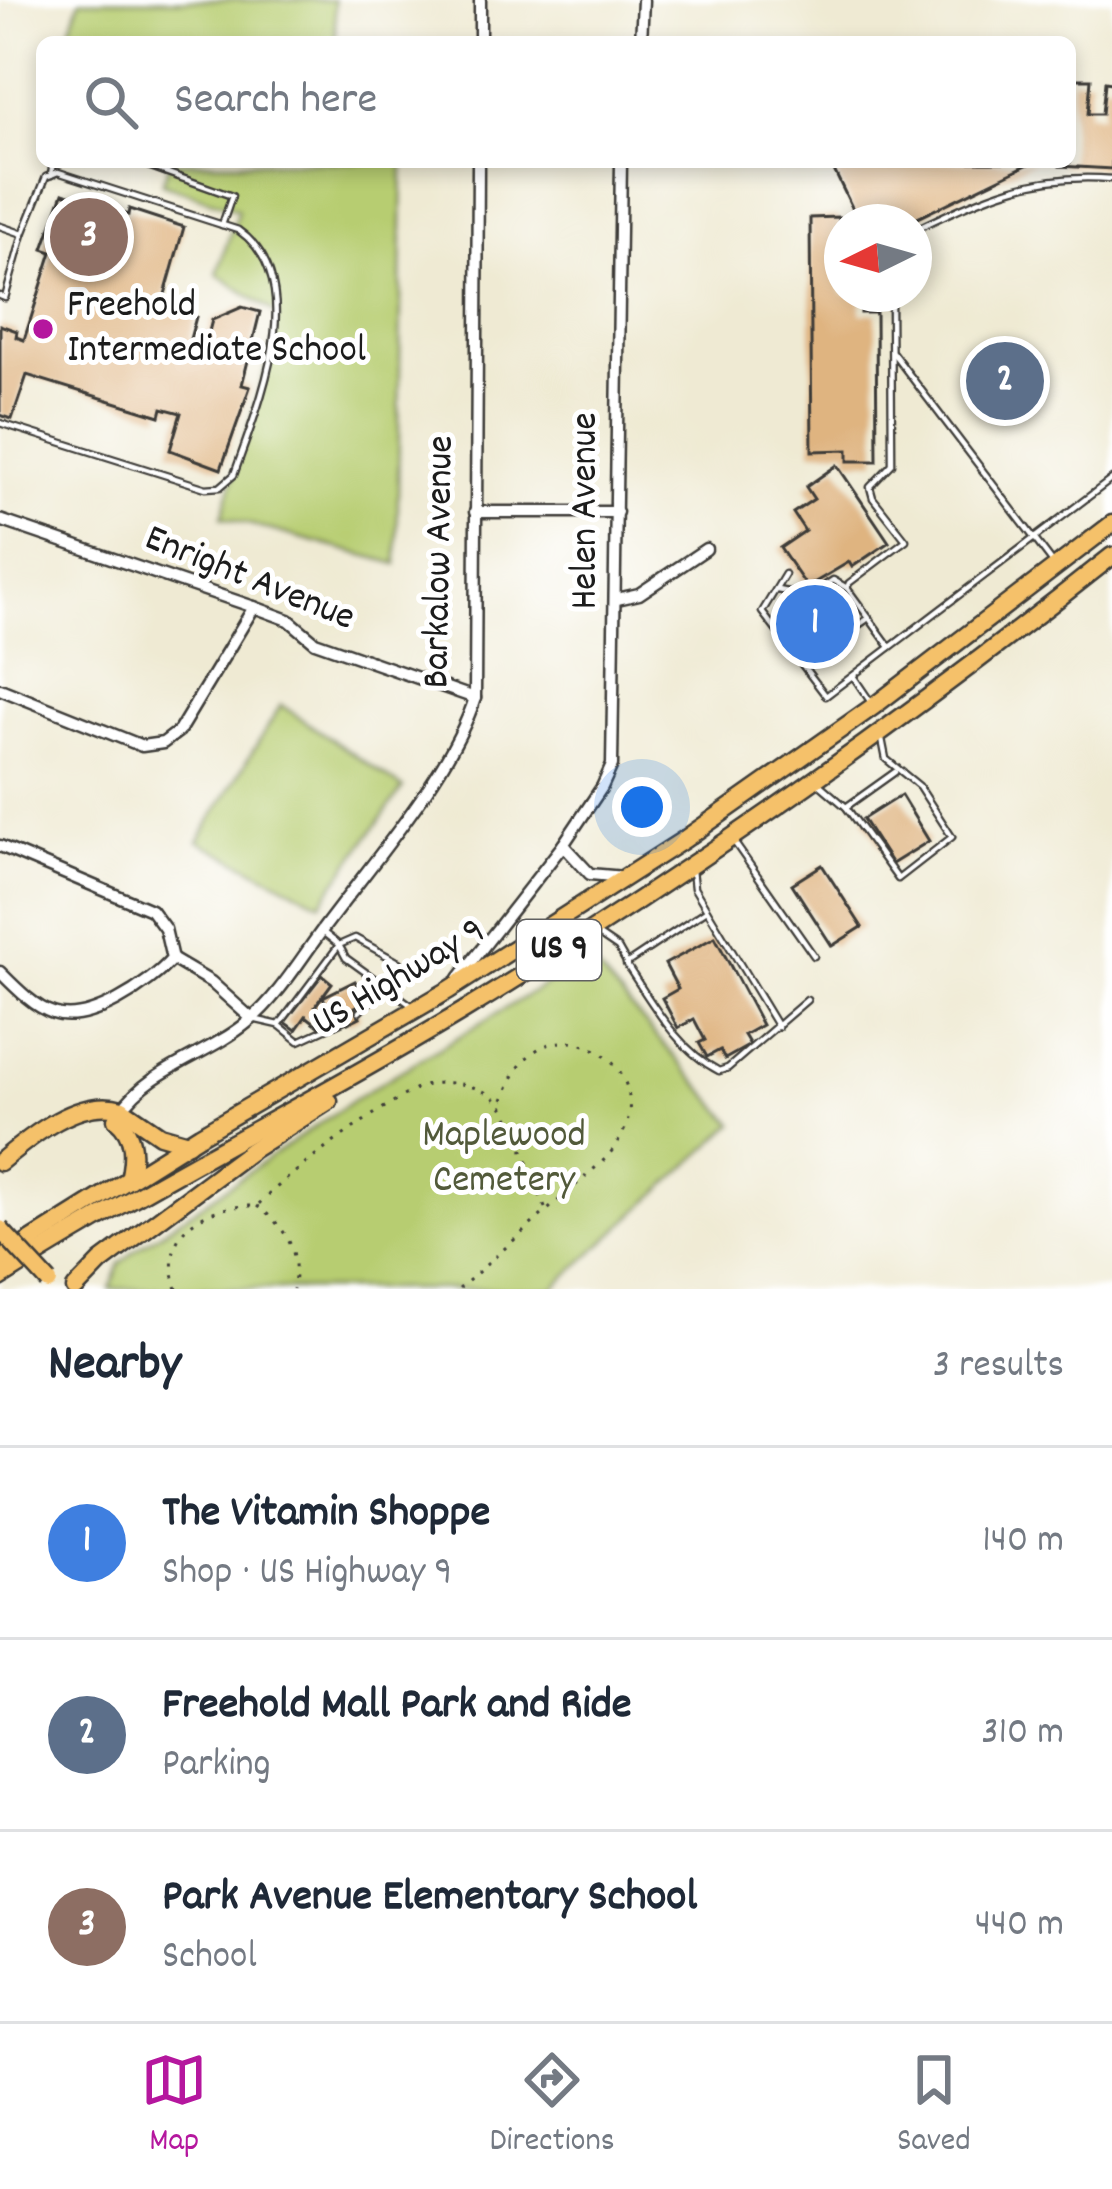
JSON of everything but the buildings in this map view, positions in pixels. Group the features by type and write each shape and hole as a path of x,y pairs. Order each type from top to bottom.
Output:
{"main road":[{"name":"US Highway 9","path":"0,1260 449,990 626,877 874,706 1112,524"},
{"name":"US Highway 9","path":"0,1278 358,1074 591,930 880,733 1111,557"},
{"path":"75,1289 101,1262 252,1150 318,1110 358,1074"},
{"path":"0,1162 33,1137 101,1106 188,1143"},
{"path":"119,1114 133,1148 129,1180"},
{"path":"0,1229 53,1285"},
{"path":"93,1289 101,1262"}],"street":[{"path":"480,0 480,36"},
{"path":"641,36 644,0"},
{"name":"Barkalow Avenue","path":"119,1114 149,1080 200,1056 252,1019 465,730 475,698 478,168"},
{"name":"Helen Avenue","path":"449,990 562,845 602,788 612,765 621,168"},
{"path":"475,512 617,512"},
{"name":"Enright Avenue","path":"0,520 289,620 315,642 475,698"},
{"path":"616,599 639,594 706,549"},
{"path":"0,689 132,743 163,743 179,730 254,607"},
{"path":"562,845 590,874 626,877"},
{"path":"0,846 151,910 165,929 172,959 211,982 252,1019"},
{"path":"0,972 45,1010 64,1016 87,1012 137,990 172,959"}],"lane":[{"path":"51,175 52,168"},
{"path":"153,168 232,196 222,225"},
{"path":"0,296 5,298 23,234 46,178 58,172 222,225 254,241 271,276 275,314 273,361 234,475 220,487 206,488 0,423"},
{"path":"932,221 998,190 1064,178 1112,179"},
{"path":"0,226 23,234"},
{"path":"848,588 906,540 870,492 872,483 892,464 891,312"},
{"path":"891,352 1057,568"},
{"path":"785,574 762,613 826,696 1112,479"},
{"path":"776,590 809,596 833,580 848,588 890,647"},
{"path":"802,664 868,618"},
{"path":"852,675 874,706"},
{"path":"813,780 846,807 898,878 952,837 919,786 886,759 880,733"},
{"path":"846,807 896,771"},
{"path":"731,837 814,956"},
{"path":"691,865 694,888 778,1027"},
{"path":"626,964 707,910"},
{"path":"591,930 618,948 661,1017 715,1070 732,1065 807,1000"},
{"path":"321,931 339,945 346,958 416,1008"},
{"path":"280,1025 339,945 355,938 401,964 400,974 358,1012"},
{"path":"252,1019 280,1025 299,1041 347,1019"}],"path":[{"path":"459,1289 605,1159 622,1137 630,1112 624,1078 614,1063 589,1046 553,1045 522,1064 501,1105"},
{"path":"257,1206 281,1182 418,1088 453,1082 477,1089 501,1105 546,1210"},
{"path":"177,1289 173,1257 189,1225 218,1207 257,1206 280,1226 294,1248 293,1289"}],"green space":[{"path":"80,0 334,0 336,36 68,36"},
{"path":"168,168 403,168 397,564 222,517 276,333 275,313 217,274 238,210 162,183"},
{"path":"281,705 403,788 321,903 198,841"},
{"name":"Maplewood Cemetery","path":"588,959 734,1124 552,1289 110,1289 120,1264 134,1251 361,1095"}],"place":[{"name":"Park Avenue Elementary School","path":"89,237"},
{"name":"Freehold Intermediate School","path":"43,329"},
{"name":"Freehold Mall Park and Ride","path":"1005,381"},
{"name":"The Vitamin Shoppe","path":"815,624"}]}
